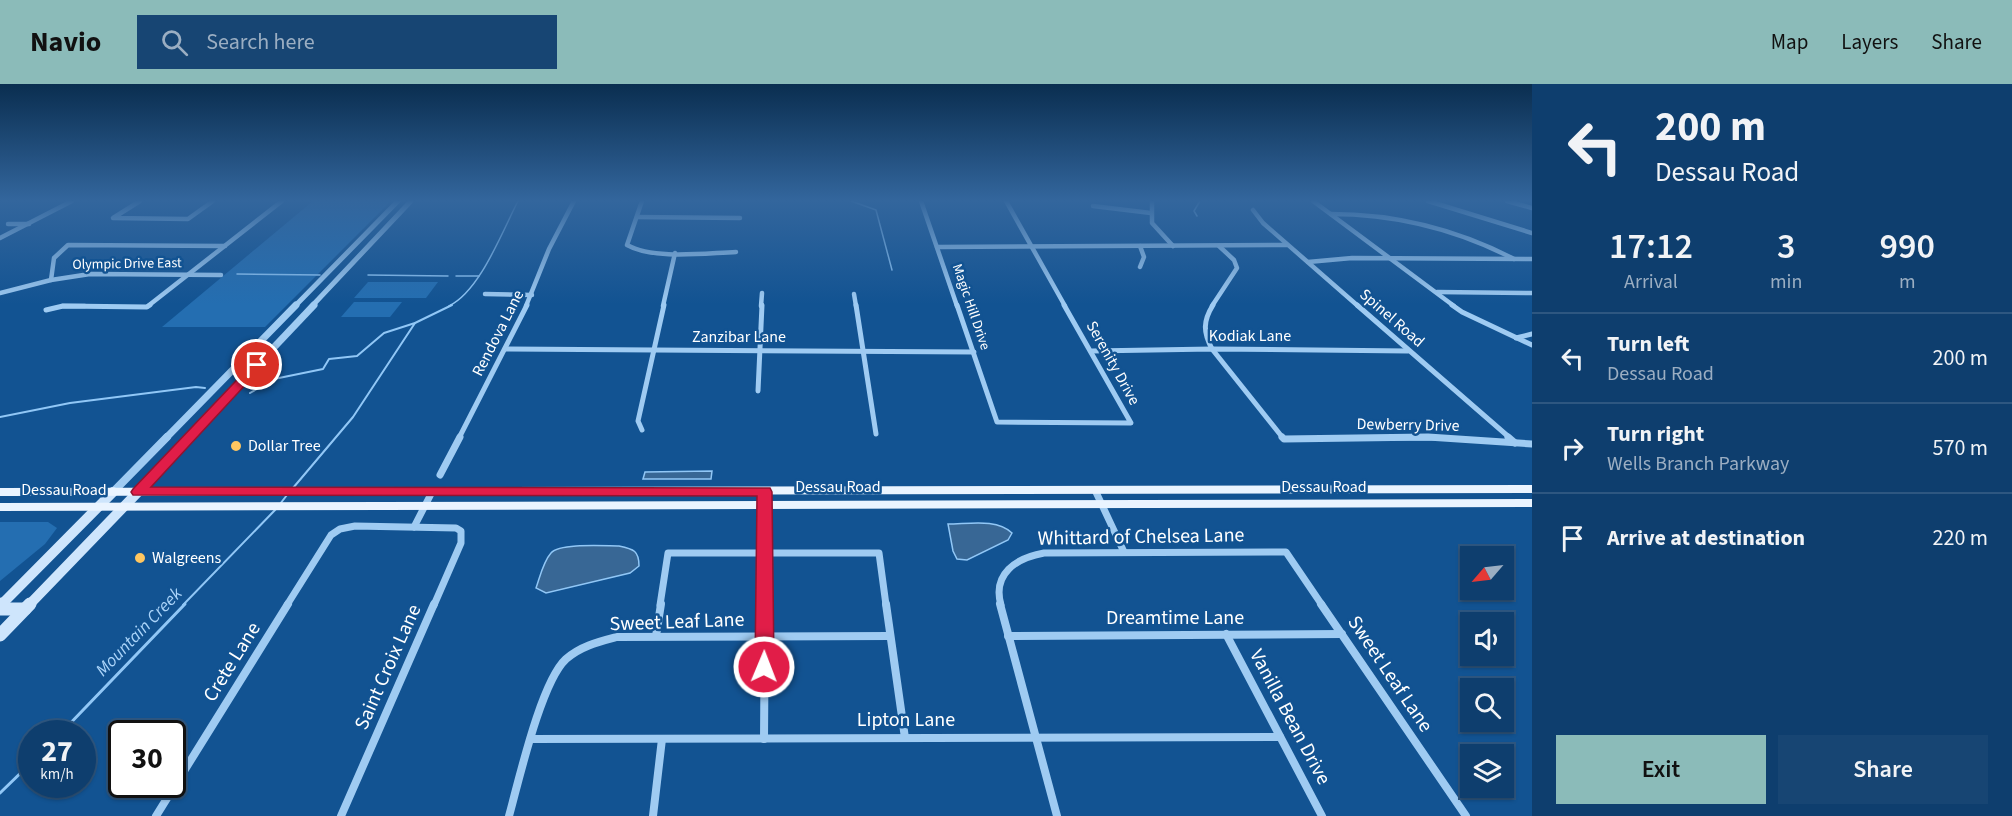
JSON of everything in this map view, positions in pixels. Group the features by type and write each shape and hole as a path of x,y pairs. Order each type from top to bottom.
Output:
{"main road":[{"name":"Dessau Road","path":"0,507 424,506 1095,490 1532,489"},
{"name":"Dessau Road","path":"0,492 432,492 1101,505 1532,503"},
{"path":"0,607 113,492"},
{"path":"0,635 138,492"},
{"path":"0,607 25,609"}],"street":[{"path":"46,310 63,306 147,307 239,235"},
{"path":"113,492 365,235"},
{"path":"138,492 379,235"},
{"name":"Rendova Lane","path":"440,475 532,295 556,235"},
{"path":"631,235 627,245 646,253 736,252"},
{"name":"Magic Hill Drive","path":"933,235 997,422"},
{"name":"Serenity Drive","path":"997,422 1131,423 1025,235"},
{"path":"1163,235 1173,246"},
{"name":"Spinel Road","path":"1277,235 1516,443"},
{"path":"1359,235 1472,318 1532,345"},
{"path":"1454,235 1489,246 1515,259"},
{"path":"51,280 54,258 68,245 225,246"},
{"path":"937,247 1288,245"},
{"path":"1140,246 1144,257 1140,267"},
{"path":"1212,349 1203,333 1204,321 1237,268 1234,260 1219,246"},
{"path":"642,430 638,421 675,253"},
{"path":"1307,262 1389,258 1532,259"},
{"name":"Olympic Drive East","path":"0,293 51,280 98,274 221,274"},
{"path":"327,274 342,275"},
{"path":"1435,292 1532,293"},
{"path":"758,391 762,293"},
{"path":"485,294 532,295"},
{"path":"854,294 876,434"},
{"path":"271,331 289,331"},
{"path":"1516,338 1532,334"},
{"name":"Zanzibar Lane","path":"505,349 974,352"},
{"name":"Kodiak Lane","path":"1092,351 1212,349 1408,351"},
{"name":"Dewberry Drive","path":"1212,349 1284,438 1428,437 1532,444"},
{"path":"189,415 210,416"},
{"path":"1095,490 1124,552"},
{"path":"414,526 432,492"},
{"path":"764,739 765,497"},
{"name":"Crete Lane","path":"156,816 331,535 340,529 355,526 414,526"},
{"name":"Saint Croix Lane","path":"341,816 461,543 461,531 452,527 414,526"},
{"name":"Whittard of Chelsea Lane","path":"1057,816 998,596 998,586 1005,570 1026,556 1044,553 1286,552"},
{"name":"Sweet Leaf Lane","path":"1286,552 1466,816"},
{"path":"656,636 668,553 879,553 905,738"},
{"name":"Vanilla Bean Drive","path":"1226,634 1322,816"},
{"name":"Dreamtime Lane","path":"1008,636 1342,634"},
{"name":"Sweet Leaf Lane","path":"509,816 543,693 553,672 571,655 605,639 656,636 890,636"},
{"name":"Lipton Lane","path":"531,739 1280,737"},
{"path":"652,816 662,739"}],"shaded area":[{"path":"272,235 357,235 265,327 162,327"},
{"path":"368,282 438,282 426,298 354,298"},
{"path":"354,302 402,302 390,317 341,317"},
{"path":"712,471 711,479 643,479 645,472"},
{"path":"0,522 48,522 57,528 45,544 0,581"},
{"path":"948,524 998,525 1012,533 1008,540 967,560 957,559 953,551"},
{"path":"583,546 619,546 637,554 639,566 630,573 546,593 536,588 546,561 556,550"}],"waterway":[{"path":"479,276 501,235"},
{"path":"883,235 892,270"},
{"path":"237,274 320,275"},
{"path":"368,275 448,276"},
{"path":"456,276 479,276"},
{"path":"449,306 471,288 479,276"},
{"path":"415,323 452,305"},
{"path":"250,393 274,379 323,369 329,359 357,356 384,333 415,323"},
{"name":"Mountain Creek","path":"293,488 353,417 415,323"},
{"path":"0,417 70,403 196,387 205,388"},
{"name":"Mountain Creek","path":"280,504 287,495"},
{"name":"Mountain Creek","path":"183,605 276,509"},
{"name":"Mountain Creek","path":"73,720 185,604"},
{"name":"Mountain Creek","path":"0,793 18,776"}],"place":[{"name":"Dollar Tree","path":"236,446"},
{"name":"Walgreens","path":"140,558"}],"route":[{"path":"257,365 138,492 765,492 764,667"}]}
